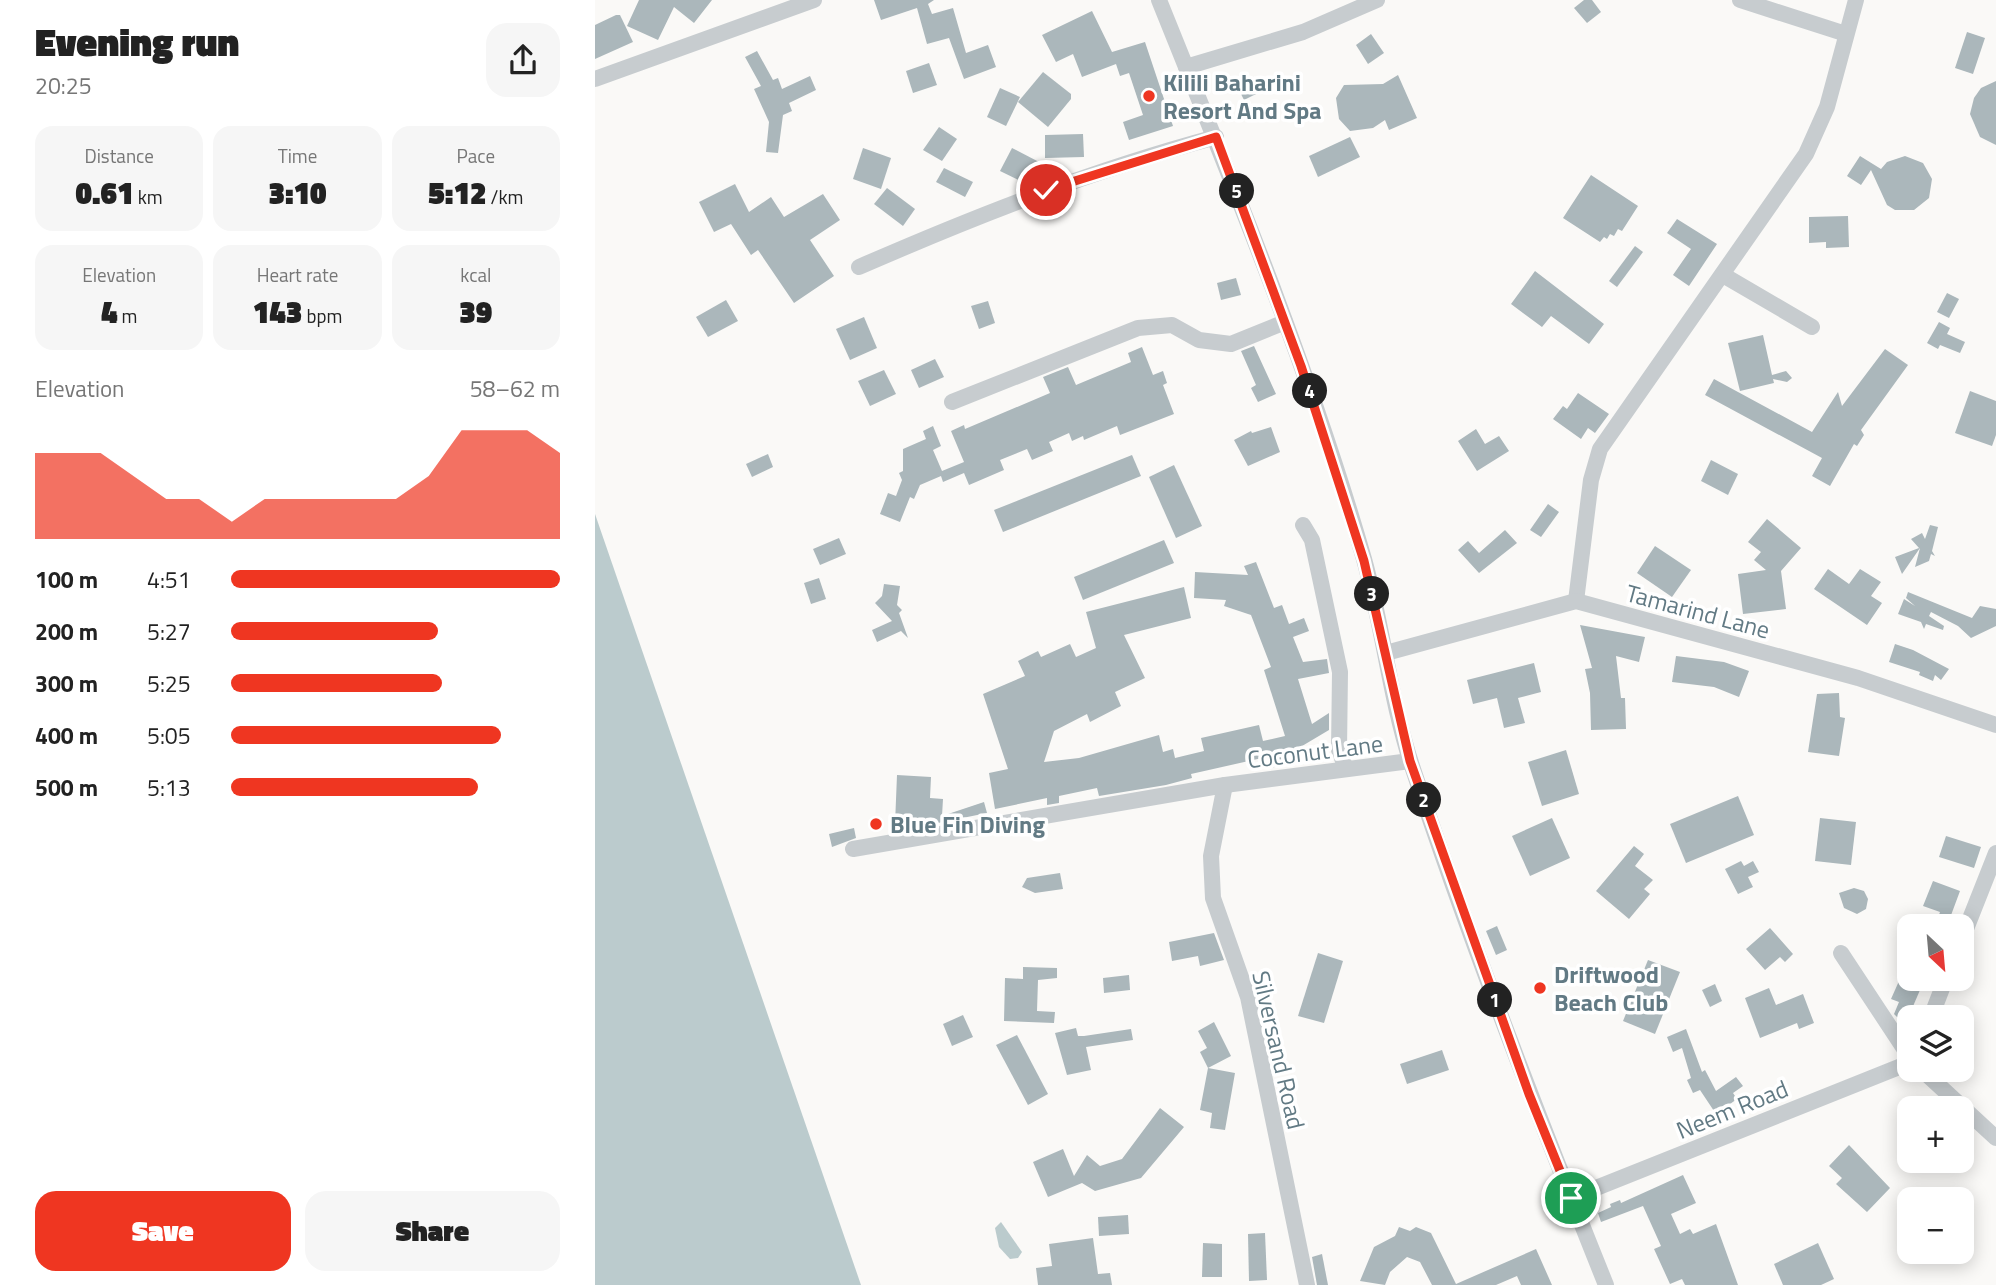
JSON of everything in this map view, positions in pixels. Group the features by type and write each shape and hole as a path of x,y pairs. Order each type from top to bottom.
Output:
{"street":[{"path":"595,79 814,0"},
{"path":"1159,0 1216,137 1285,322 1364,561 1410,761 1529,1094 1606,1285"},
{"path":"1186,67 1303,32 1377,0"},
{"path":"1740,0 1846,34"},
{"path":"1386,653 1576,601 1591,480 1600,449 1790,180 1821,127 1856,0"},
{"path":"859,267 986,212 1046,190 1216,137"},
{"path":"1723,275 1812,327"},
{"path":"952,401 1138,328 1172,325 1199,340 1231,344 1285,322"},
{"path":"1303,525 1312,540 1340,672 1339,750 1346,769"},
{"name":"Tamarind Lane","path":"1576,601 1858,678 1996,725"},
{"name":"Coconut Lane","path":"853,849 1225,785 1410,761"},
{"name":"Silversand Road","path":"1225,785 1210,856 1213,898 1248,997 1307,1285"},
{"path":"1972,914 1996,853"},
{"path":"1841,953 1897,1038"},
{"name":"Neem Road","path":"1571,1198 1897,1068"},
{"path":"1935,1082 1996,1138"}],"shaded area":[{"path":"595,514 861,1285 595,1285"},
{"path":"1001,1222 1022,1252 1018,1258 1010,1259 999,1247 995,1228"}],"building":[{"path":"639,0 712,0 694,23 674,7 658,40 627,26"},
{"path":"874,0 934,0 928,4 932,14 953,8 966,53 988,45 996,67 964,79 949,38 927,44 917,8 881,20"},
{"path":"1584,0 1592,0 1601,12 1587,23 1574,8"},
{"path":"1092,11 1112,52 1145,42 1173,126 1129,140 1123,122 1143,115 1129,73 1120,76 1116,64 1082,77 1073,54 1056,62 1042,35"},
{"path":"620,15 633,42 595,59 595,25"},
{"path":"1967,32 1985,38 1973,74 1955,68"},
{"path":"1371,34 1384,53 1368,64 1356,45"},
{"path":"757,51 773,80 778,78 782,89 810,76 816,90 789,103 792,111 783,115 778,153 766,152 769,122 754,89 761,86 745,57"},
{"path":"929,63 937,85 913,93 906,71"},
{"path":"1043,72 1071,94 1071,99 1048,127 1018,102"},
{"path":"1398,75 1417,118 1389,130 1385,120 1373,128 1350,131 1339,119 1336,98 1344,85 1383,84"},
{"path":"1257,76 1264,90 1244,100 1237,86"},
{"path":"1996,81 1996,145 1980,137 1970,114 1974,98 1981,88"},
{"path":"1000,88 1020,97 1006,126 987,117"},
{"path":"939,127 957,139 942,161 923,150"},
{"path":"1083,134 1084,157 1045,158 1045,135"},
{"path":"1350,137 1360,157 1318,177 1309,156"},
{"path":"863,148 891,158 881,189 853,179"},
{"path":"1012,148 1041,163 1029,185 1000,171"},
{"path":"1860,156 1881,169 1887,162 1905,156 1923,163 1932,179 1929,198 1914,210 1895,210 1887,205 1871,170 1861,185 1847,176"},
{"path":"944,168 973,182 965,197 936,182"},
{"path":"1591,175 1638,206 1622,231 1618,229 1614,236 1610,234 1600,242 1563,218"},
{"path":"735,184 749,212 771,197 784,217 823,194 840,220 810,240 834,276 794,303 758,250 751,255 731,224 714,232 699,202"},
{"path":"887,188 915,209 903,226 874,204"},
{"path":"1848,216 1849,247 1826,248 1826,242 1809,243 1809,217"},
{"path":"1677,219 1717,244 1689,286 1673,275 1691,249 1667,233"},
{"path":"1635,246 1643,252 1617,287 1609,281"},
{"path":"1535,271 1604,324 1589,344 1551,316 1542,327 1511,304"},
{"path":"1236,278 1241,295 1221,300 1217,283"},
{"path":"1947,293 1959,299 1949,318 1937,312"},
{"path":"726,300 738,321 708,337 696,317"},
{"path":"988,301 995,323 979,329 971,306"},
{"path":"864,317 877,348 850,360 836,329"},
{"path":"1939,322 1950,328 1947,334 1965,342 1960,353 1940,345 1938,349 1927,343"},
{"path":"1763,335 1772,375 1786,371 1792,378 1787,382 1773,379 1774,383 1740,391 1728,343"},
{"path":"1254,346 1276,394 1258,402 1251,388 1256,385 1241,351"},
{"path":"1142,347 1153,375 1163,371 1167,383 1163,385 1174,414 1120,435 1117,426 1084,440 1083,436 1072,441 1069,433 1049,442 1053,451 1032,460 1027,449 1000,460 1004,470 969,485 964,473 943,482 941,476 920,485 914,499 910,497 900,522 880,514 888,493 896,496 902,480 899,473 903,471 903,449 926,439 923,431 933,426 941,446 933,450 942,471 964,462 951,431 964,425 965,429 1050,393 1043,377 1068,367 1076,385 1131,362 1128,353"},
{"path":"1885,349 1908,365 1861,430 1864,435 1857,446 1854,444 1830,486 1812,476 1822,458 1705,395 1714,379 1812,432 1838,392 1842,406"},
{"path":"935,359 944,377 919,388 911,370"},
{"path":"884,370 896,394 870,406 858,381"},
{"path":"1970,391 1996,401 1996,435 1992,446 1955,433"},
{"path":"1578,393 1609,414 1595,433 1588,428 1581,439 1553,419 1563,406 1567,409"},
{"path":"1271,427 1280,452 1248,466 1234,440 1251,431 1252,433"},
{"path":"1476,429 1485,444 1499,436 1509,451 1477,471 1458,441"},
{"path":"768,454 773,467 752,477 746,464"},
{"path":"1132,455 1141,476 1003,532 994,510"},
{"path":"1711,460 1738,474 1728,495 1701,481"},
{"path":"1174,465 1202,526 1176,538 1149,477"},
{"path":"1548,504 1559,512 1541,537 1530,530"},
{"path":"1767,519 1801,548 1781,571 1786,609 1743,614 1738,574 1766,570 1754,560 1761,552 1748,542"},
{"path":"1930,525 1938,527 1932,551 1935,556 1931,554 1929,561 1915,567 1920,548 1902,574 1895,557 1919,548 1911,539 1922,533 1925,539"},
{"path":"1505,530 1517,543 1479,573 1458,550 1468,541 1479,553"},
{"path":"839,538 846,554 820,565 813,549"},
{"path":"1164,540 1174,563 1083,600 1074,577"},
{"path":"1655,546 1691,570 1672,597 1637,573"},
{"path":"1256,562 1274,608 1282,605 1289,624 1304,618 1309,631 1293,637 1303,662 1327,659 1329,673 1298,679 1312,724 1329,713 1329,730 1292,752 1294,763 1265,769 1262,758 1191,774 1192,778 1166,785 1099,796 1097,788 1059,796 1059,803 1047,805 1047,798 995,809 989,773 1008,769 983,694 1025,676 1018,661 1038,651 1041,657 1070,644 1076,657 1096,648 1086,612 1184,587 1191,618 1124,635 1145,678 1115,692 1121,706 1090,722 1087,714 1054,731 1044,762 1079,758 1159,735 1163,752 1173,749 1175,758 1204,751 1201,738 1259,725 1263,741 1285,736 1264,670 1271,667 1251,615 1224,606 1226,600 1194,598 1195,572 1248,575 1244,566"},
{"path":"1828,569 1849,584 1860,569 1881,582 1871,596 1882,603 1867,625 1814,589"},
{"path":"819,578 826,599 811,604 804,583"},
{"path":"884,584 900,586 897,605 902,610 899,613 908,638 901,631 877,642 872,630 892,621 875,603 882,596"},
{"path":"1908,592 1972,618 1980,606 1996,609 1996,626 1971,638 1958,626 1931,612 1929,616 1944,626 1943,630 1926,624 1924,629 1921,622 1898,614 1904,599 1915,606 1906,598"},
{"path":"1580,625 1645,637 1639,662 1616,656 1621,698 1625,698 1626,729 1591,730 1590,693 1585,669 1592,668"},
{"path":"1895,644 1913,650 1949,669 1941,680 1935,675 1933,681 1919,675 1920,672 1889,662"},
{"path":"1676,656 1724,662 1749,671 1739,697 1714,687 1672,682"},
{"path":"1534,663 1541,692 1518,698 1525,723 1504,728 1497,698 1473,704 1467,680"},
{"path":"1839,693 1840,717 1845,718 1839,756 1808,752 1817,694"},
{"path":"1566,750 1579,794 1542,806 1528,762"},
{"path":"897,775 931,777 930,798 943,799 942,816 984,802 987,813 928,825 895,824"},
{"path":"1738,796 1754,835 1686,863 1670,824"},
{"path":"1552,818 1570,858 1530,876 1512,836"},
{"path":"1820,818 1856,822 1851,865 1815,861"},
{"path":"854,828 856,838 832,847 829,834"},
{"path":"1946,836 1981,847 1974,868 1939,857"},
{"path":"1634,846 1644,854 1635,866 1653,880 1644,889 1650,894 1629,919 1596,891"},
{"path":"1741,861 1744,866 1753,861 1759,872 1748,877 1753,887 1738,894 1725,869"},
{"path":"1060,873 1063,889 1035,893 1022,887 1027,878"},
{"path":"1933,881 1960,891 1951,914 1939,914 1940,912 1923,906"},
{"path":"1854,888 1864,891 1868,899 1866,909 1857,914 1844,908 1839,893"},
{"path":"1497,926 1507,950 1496,955 1486,931"},
{"path":"1770,928 1793,954 1785,962 1780,957 1765,970 1746,949"},
{"path":"1214,933 1224,960 1200,966 1198,956 1172,961 1169,942"},
{"path":"1318,953 1343,961 1324,1023 1298,1016"},
{"path":"1648,960 1680,972 1655,1034 1623,1021"},
{"path":"1023,967 1057,968 1057,978 1038,980 1037,1011 1055,1012 1054,1023 1004,1021 1005,978 1023,979"},
{"path":"1129,975 1130,990 1104,993 1103,978"},
{"path":"1715,984 1722,1001 1710,1007 1702,990"},
{"path":"1897,986 1897,991 1920,991 1914,1005 1898,1005 1899,1002 1891,999"},
{"path":"1769,988 1776,1005 1803,994 1814,1023 1799,1029 1797,1023 1760,1038 1745,998"},
{"path":"963,1015 973,1037 952,1046 943,1024"},
{"path":"1214,1022 1231,1056 1208,1068 1200,1052 1207,1048 1198,1031"},
{"path":"1076,1028 1078,1036 1131,1029 1133,1040 1086,1047 1091,1070 1067,1075 1055,1033"},
{"path":"1686,1029 1702,1072 1705,1070 1716,1091 1736,1077 1743,1086 1733,1093 1737,1099 1716,1114 1700,1090 1693,1093 1687,1080 1691,1078 1682,1048 1673,1052 1667,1037"},
{"path":"1017,1035 1048,1094 1028,1105 996,1045"},
{"path":"1442,1050 1449,1070 1407,1084 1400,1064"},
{"path":"1208,1068 1235,1073 1225,1130 1210,1128 1212,1113 1200,1110"},
{"path":"1160,1108 1184,1127 1141,1178 1095,1191 1082,1183 1048,1197 1033,1162 1063,1149 1074,1176 1087,1155 1100,1166 1122,1159"},
{"path":"1849,1145 1890,1188 1867,1212 1836,1184 1842,1178 1829,1166"},
{"path":"1683,1175 1696,1203 1671,1214 1680,1234 1690,1229 1693,1234 1716,1224 1738,1285 1685,1285 1682,1279 1670,1284 1654,1249 1661,1246 1643,1206 1601,1222 1598,1213 1611,1207 1610,1204 1620,1200 1621,1203"},
{"path":"1128,1215 1129,1234 1099,1236 1098,1217"},
{"path":"1399,1227 1410,1231 1416,1227 1431,1233 1456,1284 1536,1249 1552,1285 1521,1285 1517,1276 1496,1285 1432,1285 1420,1262 1407,1257 1390,1272 1385,1285 1360,1281 1374,1247 1395,1236"},
{"path":"1265,1233 1267,1280 1249,1281 1248,1234"},
{"path":"1093,1238 1098,1274 1110,1273 1112,1285 1038,1285 1036,1268 1052,1266 1049,1244"},
{"path":"1203,1243 1222,1244 1222,1277 1202,1277"},
{"path":"1818,1243 1834,1279 1821,1285 1783,1285 1774,1264"},
{"path":"1322,1254 1328,1285 1317,1285 1312,1257"}],"place":[{"name":"Kilili Baharini Resort And Spa","path":"1149,96"},
{"name":"Blue Fin Diving","path":"876,824"},
{"name":"Driftwood Beach Club","path":"1540,988"}],"route":[{"path":"1046,190 1216,137 1301,366 1364,561 1410,761 1529,1094 1571,1198"}]}
